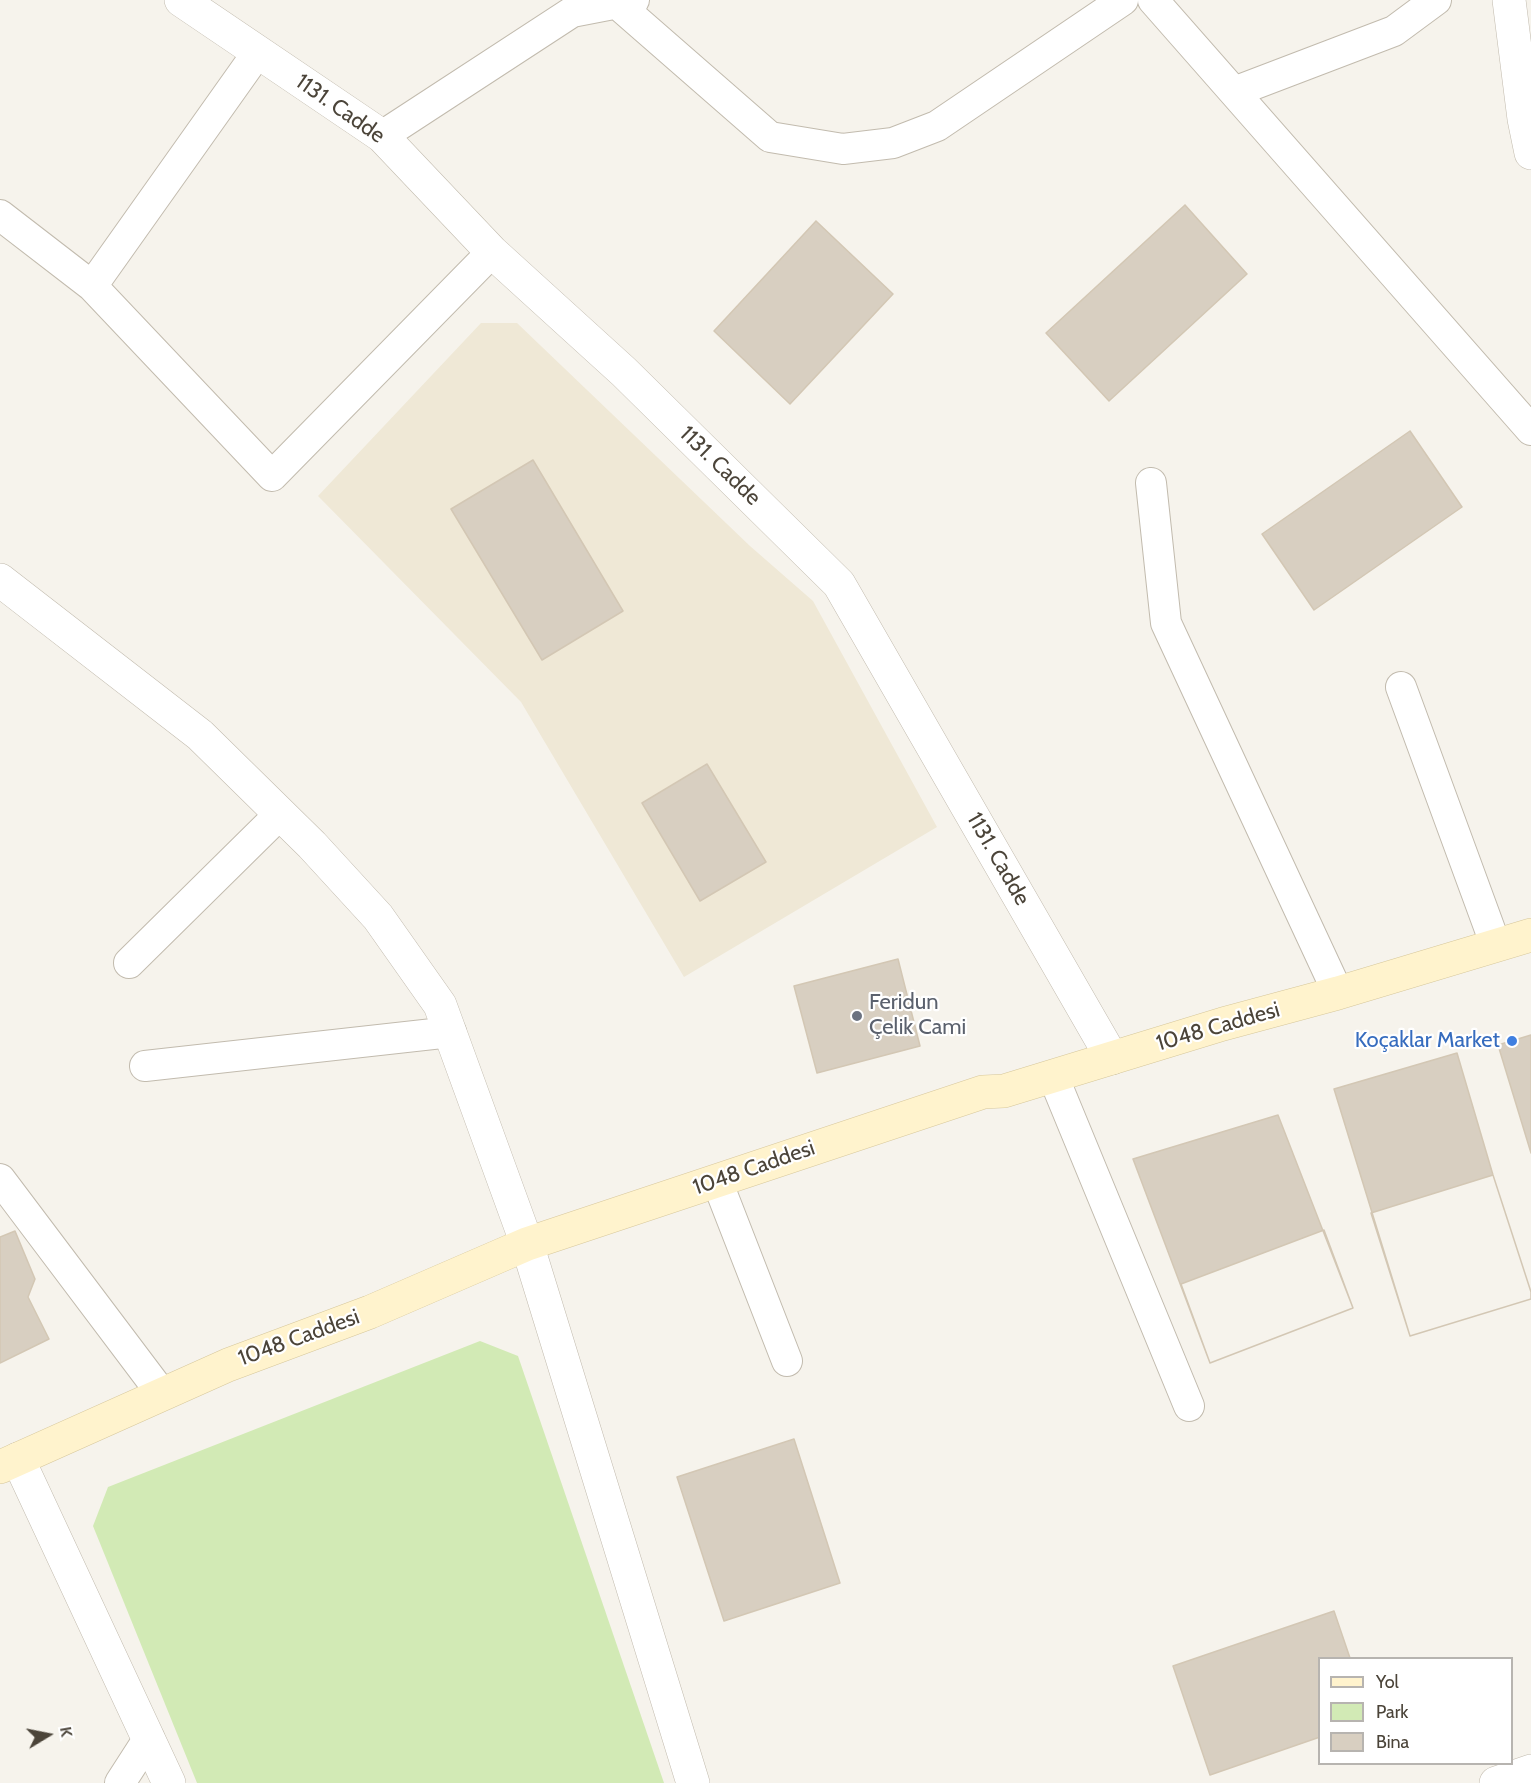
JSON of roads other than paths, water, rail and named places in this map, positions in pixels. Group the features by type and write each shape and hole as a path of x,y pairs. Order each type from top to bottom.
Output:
{"main road":[{"name":"1048 Caddesi","path":"9,1463 228,1365 370,1312 527,1244 983,1092 1004,1091 1531,935"}],"street":[{"name":"1131. Cadde","path":"181,0 382,136 492,252 624,372 839,584 1112,1058"},
{"path":"382,136 573,12 621,1 771,137 843,148 893,143 937,126 1123,0"},
{"path":"1153,0 1531,430"},
{"path":"1234,92 1394,31 1436,0"},
{"path":"1509,0 1531,153"},
{"path":"92,286 258,52"},
{"path":"0,215 92,286 272,476 492,252"},
{"path":"1152,483 1166,623 1338,993"},
{"path":"0,580 200,735 312,845 378,916 440,1005 527,1244 693,1783"},
{"path":"1401,687 1496,946"},
{"path":"129,963 280,814"},
{"path":"145,1066 451,1032"},
{"path":"1053,1076 1189,1406"},
{"path":"0,1179 162,1394"},
{"path":"717,1181 787,1361"},
{"path":"9,1463 149,1738 169,1783"},
{"path":"120,1783 149,1738"},
{"path":"1496,1783 1531,1771"}],"place":[{"name":"Feridun Çelik Cami","path":"857,1016"},
{"name":"Koçaklar Market","path":"1512,1041"}]}
